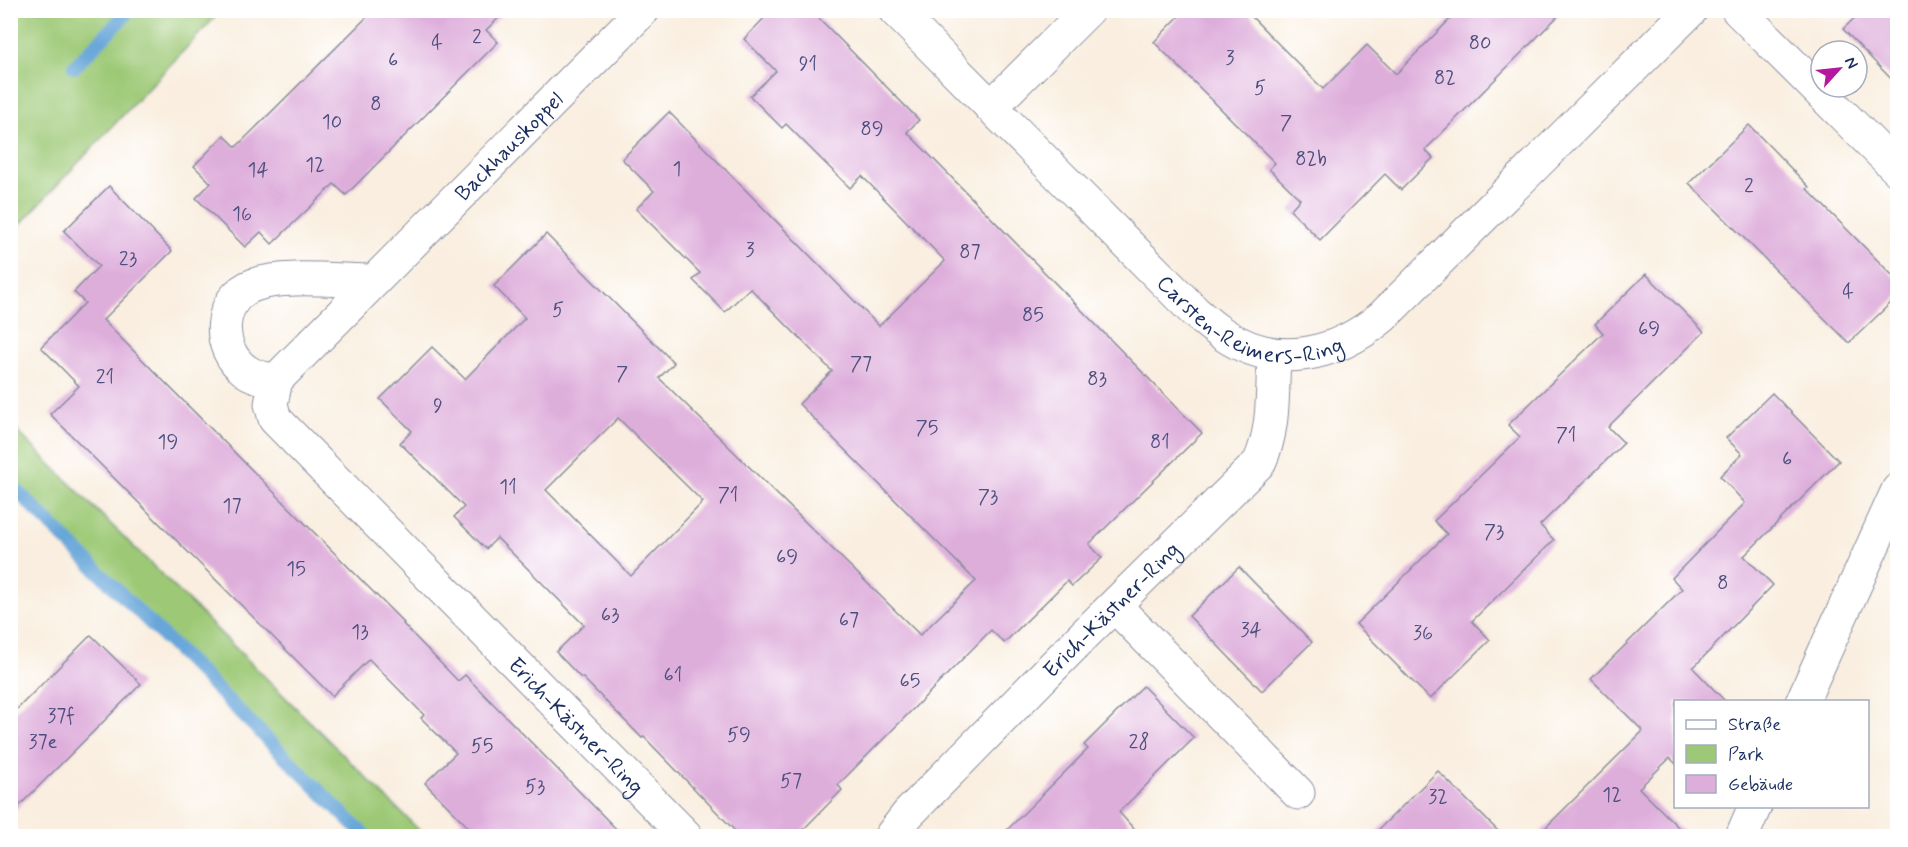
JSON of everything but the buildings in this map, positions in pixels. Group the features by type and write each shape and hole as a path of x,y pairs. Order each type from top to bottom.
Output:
{"street":[{"name":"Backhauskoppel","path":"276,381 643,10"},
{"name":"Carsten-Reimers-Ring","path":"895,10 1194,311 1224,335 1241,344 1274,355 1299,356 1342,343 1371,326 1397,303 1691,10"},
{"path":"991,107 1089,10"},
{"path":"1738,10 1898,170"},
{"path":"276,381 259,378 245,371 235,361 226,343 225,313 240,291 272,280 374,281"},
{"name":"Erich-Kästner-Ring","path":"891,837 908,814 1259,462 1266,447 1269,431 1274,355"},
{"name":"Erich-Kästner-Ring","path":"276,381 271,404 275,419 686,837"},
{"path":"1803,700 1898,490"},
{"path":"1114,606 1298,793"},
{"path":"1742,837 1755,808"}],"green space":[{"path":"11,10 221,11 12,233 11,240"},
{"path":"11,425 425,836 364,836 11,481"}],"waterway":[{"path":"74,67 130,10"},
{"path":"10,484 365,836"}]}
